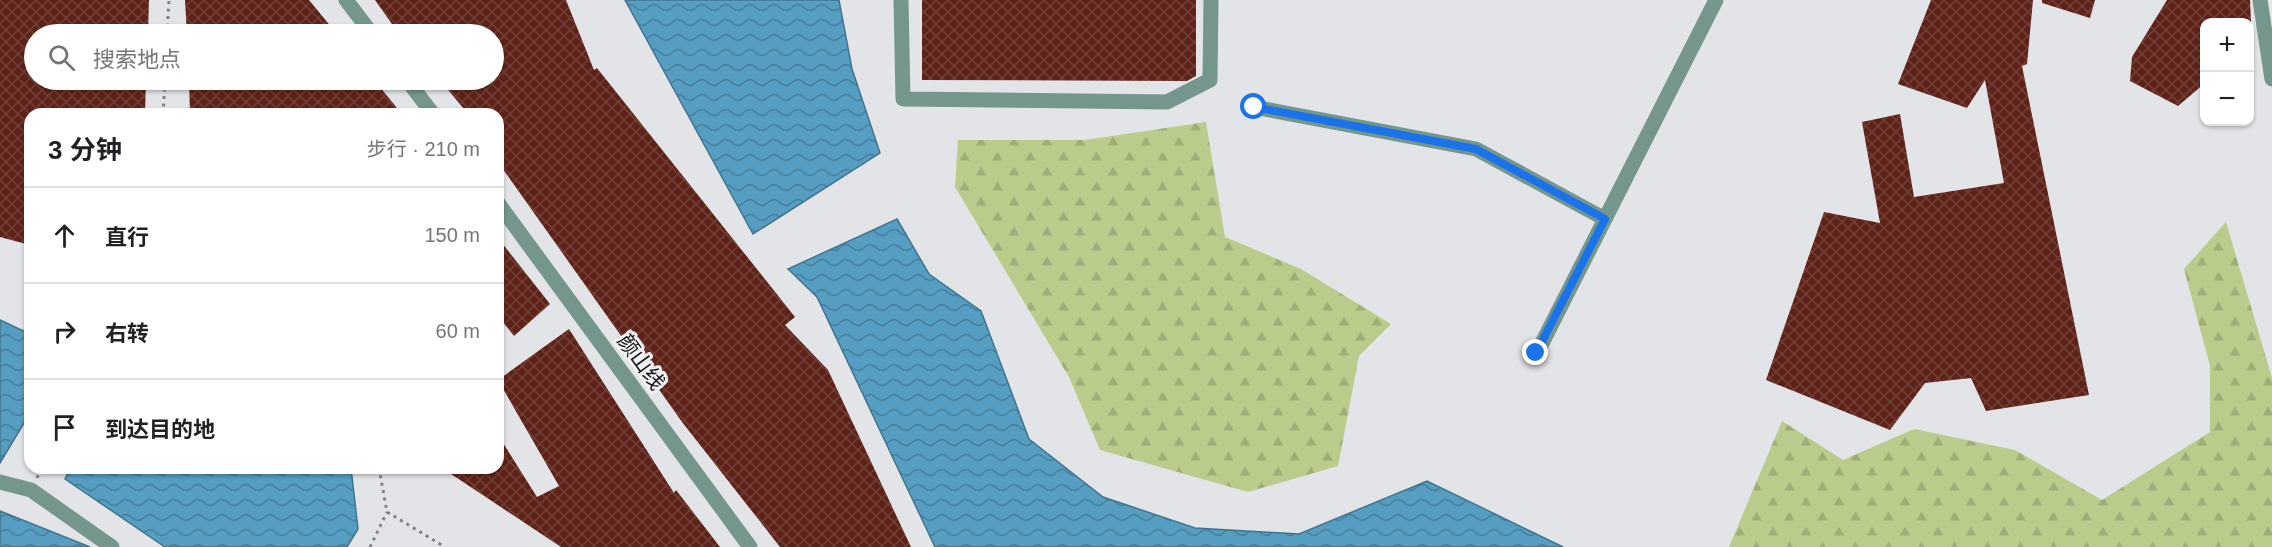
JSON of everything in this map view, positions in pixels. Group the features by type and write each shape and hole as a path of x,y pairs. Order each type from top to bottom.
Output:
{"street":[{"path":"346,0 364,24"},
{"path":"901,0 903,99 1167,102 1210,80 1211,0"},
{"path":"1536,353 1716,0"},
{"path":"2260,0 2272,79"},
{"path":"415,90 428,108"},
{"path":"1254,107 1476,149 1605,219"},
{"name":"颜山线","path":"504,211 750,547"},
{"path":"0,482 31,490 112,547"}],"path":[{"path":"168,24 169,0"},
{"path":"163,108 164,90"},
{"path":"369,547 387,512 380,474"},
{"path":"387,512 445,547"}],"green space":[{"path":"1206,122 1225,237 1301,269 1391,324 1359,356 1338,466 1248,492 1100,450 1069,377 955,187 958,140 1085,140"},
{"path":"2226,222 2272,378 2272,547 1729,547 1782,421 1843,460 1914,429 2015,450 2102,500 2210,432 2210,366 2184,269"}],"water":[{"path":"625,0 839,0 852,69 880,153 753,234"},
{"path":"897,219 929,274 981,311 1029,439 1103,497 1195,528 1299,534 1427,481 1563,547 935,547 817,297 788,269"},
{"path":"0,320 24,331 24,423 0,463"},
{"path":"67,474 352,474 358,529 347,547 165,547 65,479"},
{"path":"0,511 90,547 0,547"}],"building":[{"path":"0,0 149,0 148,24 24,24 24,90 146,90 145,108 24,108 24,243 0,237"},
{"path":"185,0 309,0 329,24 186,24"},
{"path":"375,0 566,0 594,70 597,68 795,317 785,325 828,370 911,547 780,547 682,422 504,170 504,108 463,108 448,90 504,90 504,24 392,24"},
{"path":"922,0 1196,0 1196,76 1187,81 922,80"},
{"path":"1931,0 2033,0 2027,64 2022,66 2089,395 1986,411 1971,378 1925,383 1890,430 1766,380 1824,212 1880,223 1862,122 1900,114 1914,197 2004,183 1985,80 1967,108 1898,84"},
{"path":"2042,0 2095,0 2090,18 2042,3"},
{"path":"2167,0 2250,0 2251,18 2200,18 2200,87 2178,106 2130,81 2132,57"},
{"path":"189,90 382,90 397,108 190,108"},
{"path":"504,246 550,304 514,336 504,324"},
{"path":"569,329 674,493 676,490 720,547 561,547 451,474 504,474 504,445 537,497 559,486 504,390 504,376"}],"route":[{"path":"1254,107 1476,149 1605,219 1536,353"}]}
